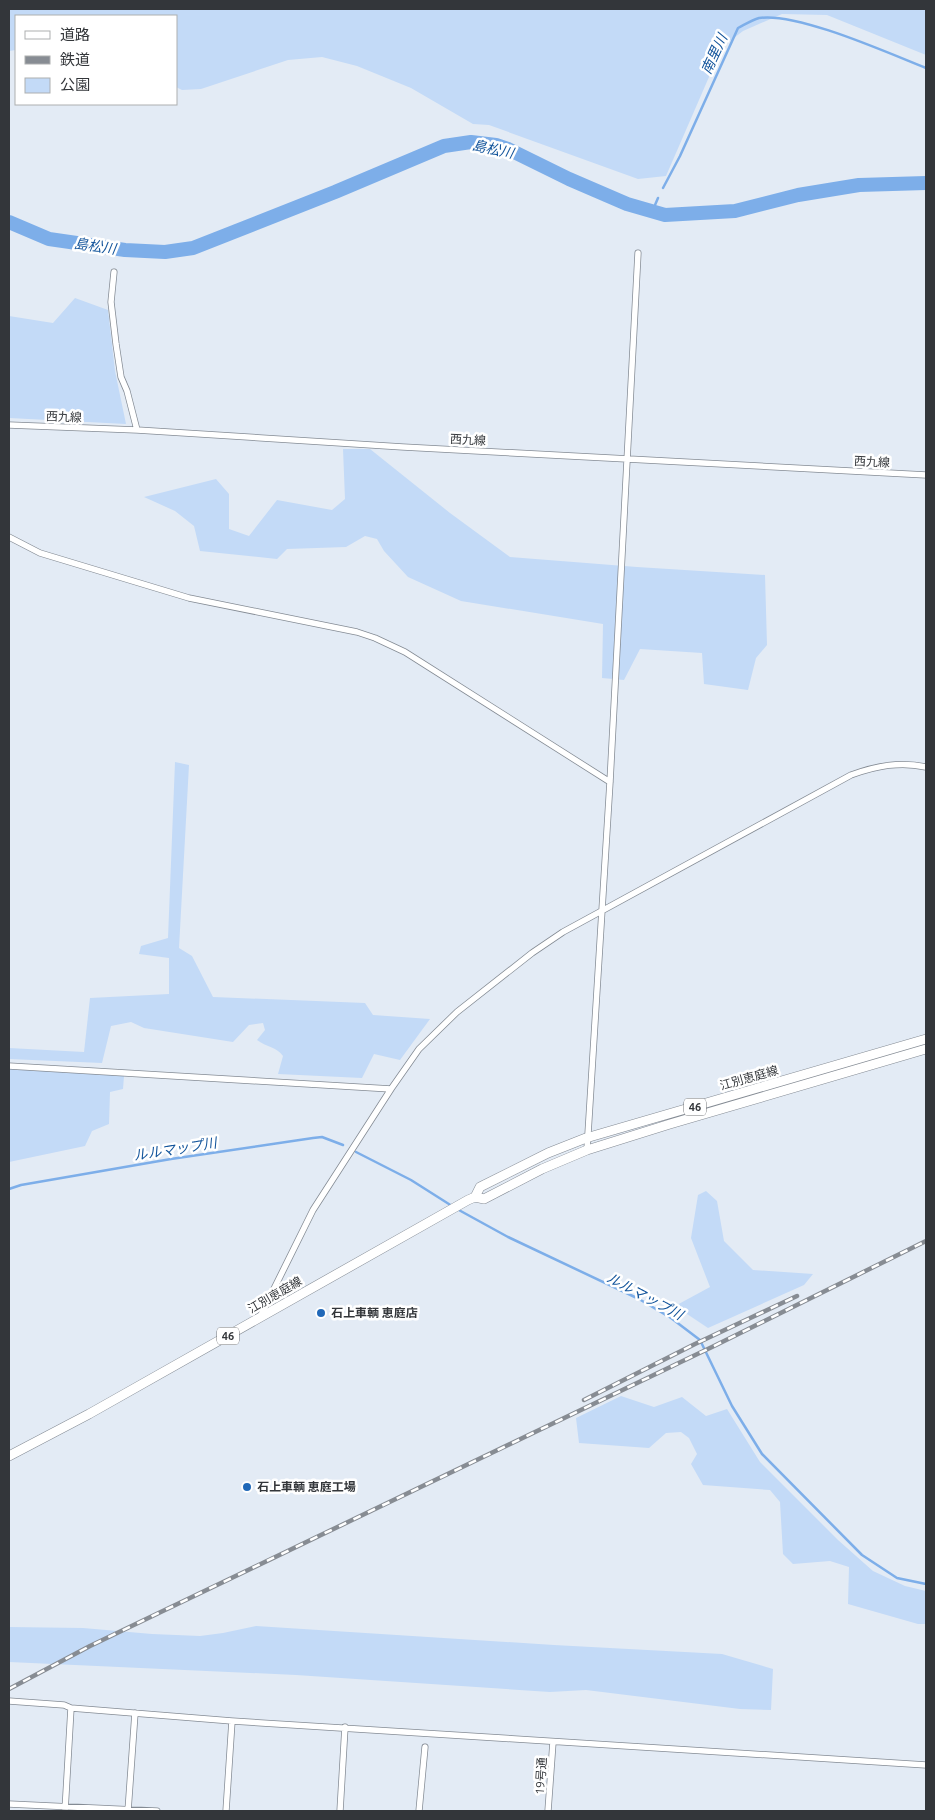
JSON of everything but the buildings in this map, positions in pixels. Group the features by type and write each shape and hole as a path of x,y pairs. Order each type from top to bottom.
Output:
{"main road":[{"name":"江別恵庭線","path":"9,1456 97,1410 471,1198 480,1187 548,1153 586,1138 926,1039"},
{"name":"江別恵庭線","path":"471,1198 484,1199 542,1169 587,1150 926,1049"}],"street":[{"path":"587,1150 586,1138 610,782 638,253"},
{"path":"114,272 111,302 116,344 121,377 128,391 136,430"},
{"name":"西九線","path":"9,425 136,430 926,475"},
{"path":"9,536 40,553 190,598 348,630 374,638 404,652 610,782"},
{"path":"260,1318 313,1210 391,1089 420,1049 457,1012 532,953 563,932 851,775 876,766 914,764 926,767"},
{"path":"9,1066 391,1089"},
{"path":"9,1701 232,1721 926,1765"},
{"path":"65,1809 71,1708"},
{"path":"128,1810 135,1712"},
{"path":"226,1811 232,1721"},
{"path":"340,1811 345,1727"},
{"name":"19号通","path":"548,1811 553,1742"},
{"path":"419,1811 425,1747"},
{"path":"9,1804 65,1809 157,1811"}],"green space":[{"path":"9,9 926,9 926,55 827,15 782,14 743,31 722,47 666,176 638,179 489,125 473,124 411,88 357,66 322,57 288,60 201,89 182,90 178,88 178,15 15,15 15,50 9,51"},
{"path":"75,298 108,310 115,371 126,424 9,418 9,316 53,323"},
{"path":"343,449 370,449 450,513 510,557 765,575 767,645 756,658 748,690 704,684 702,653 640,649 624,680 602,678 603,624 461,601 408,577 384,551 377,539 365,536 346,547 287,549 277,559 200,551 194,526 175,511 144,497 216,479 229,494 229,529 249,536 277,500 332,510 345,499"},
{"path":"175,762 189,765 179,948 192,956 213,997 365,1003 373,1015 430,1019 400,1060 374,1054 362,1078 278,1074 283,1056 278,1051 257,1040 265,1030 263,1023 249,1025 233,1042 144,1028 131,1022 111,1026 102,1063 9,1059 9,1048 84,1052 90,998 169,994 169,958 139,954 141,946 168,938"},
{"path":"9,1067 124,1076 123,1089 110,1092 109,1124 92,1131 85,1146 9,1162"},
{"path":"706,1191 717,1201 724,1241 753,1270 813,1274 804,1285 708,1328 675,1306 710,1287 691,1238 698,1195"},
{"path":"621,1396 654,1407 682,1397 706,1416 727,1409 760,1462 838,1540 873,1571 905,1586 926,1591 926,1624 918,1624 848,1604 849,1567 830,1561 793,1564 783,1554 780,1502 770,1490 703,1485 691,1464 697,1454 689,1438 681,1432 666,1433 649,1448 579,1443 576,1418"},
{"path":"256,1626 722,1654 773,1669 771,1710 740,1709 586,1690 550,1692 296,1675 9,1662 9,1627 83,1628 200,1636"}],"waterway":[{"name":"南里川","path":"663,188 680,156 738,28 754,20 759,18 776,18 819,27 926,68"},
{"name":"島松川","path":"9,222 49,239 125,250 165,252 193,248 335,192 444,146 471,142 496,145 508,149 569,179 627,204 665,215 735,211 798,195 859,185 926,183"},
{"name":"南里川","path":"652,212 658,198"},
{"name":"ルルマップ川","path":"9,1189 21,1185 171,1159 313,1138 322,1137 343,1145"},
{"name":"ルルマップ川","path":"356,1152 411,1180 452,1206"},
{"name":"ルルマップ川","path":"457,1209 508,1237 639,1299 671,1318 700,1340 732,1406 762,1454 862,1555 897,1578 926,1584"}],"railway":[{"path":"9,1689 90,1646 712,1347 926,1241"},
{"path":"584,1400 695,1344 797,1296"}],"place":[{"name":"石上車輌 恵庭店","path":"321,1313"},
{"name":"石上車輌 恵庭工場","path":"247,1487"}]}
